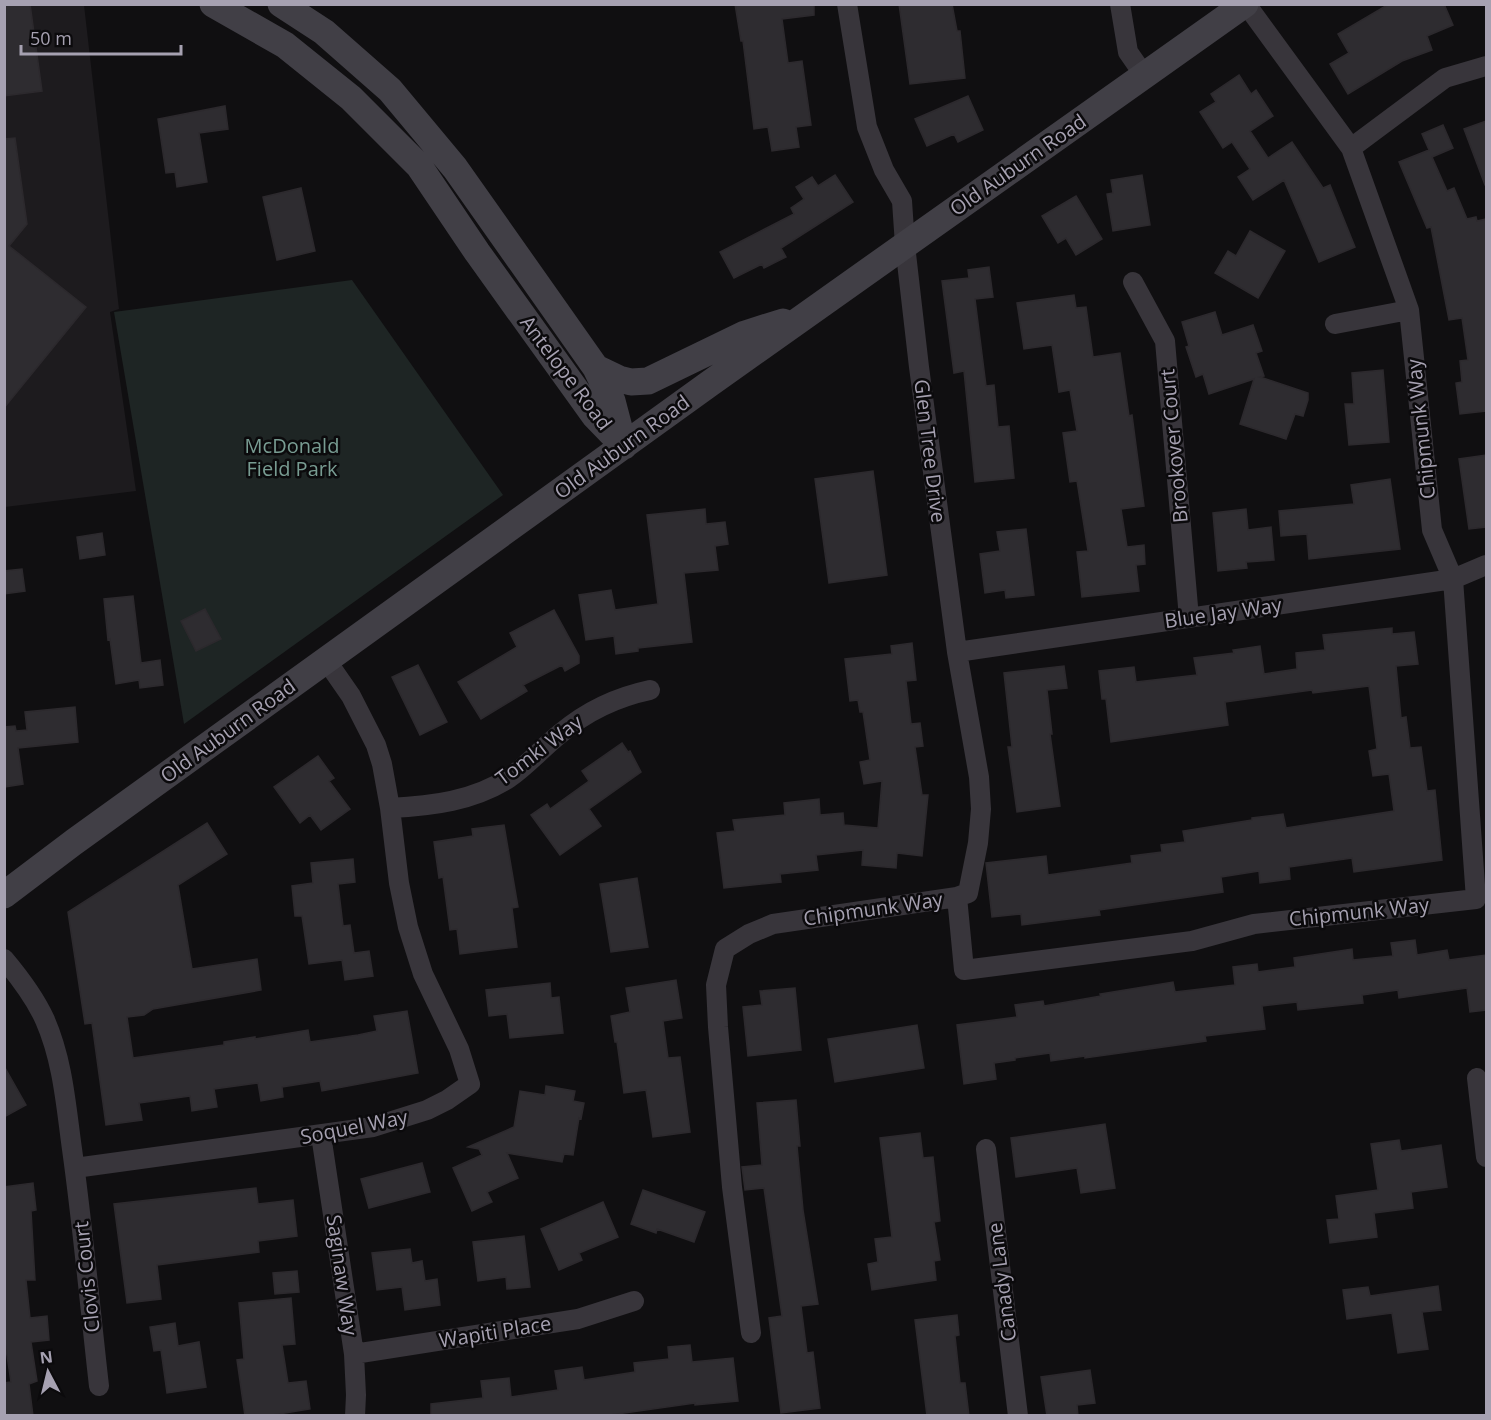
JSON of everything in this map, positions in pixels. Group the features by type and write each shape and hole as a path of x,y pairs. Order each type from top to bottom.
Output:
{"main road":[{"name":"Antelope Road","path":"213,4 285,45 351,99 419,166 477,252 594,415 624,446"},
{"name":"Antelope Road","path":"281,4 324,32 390,90 455,168 596,368 612,401 624,446"},
{"name":"Old Auburn Road","path":"4,895 41,866 806,315 1245,4"},
{"path":"596,368 619,379 638,383 648,381 745,334 806,315"}],"street":[{"name":"Glen Tree Drive","path":"847,4 867,127 884,170 902,201 905,245 957,652 979,777 981,809 978,843 968,892 957,897"},
{"path":"1120,4 1128,52 1144,75"},
{"name":"Chipmunk Way","path":"751,1333 731,1176 718,1027 717,985 726,949 750,934 773,924 957,897 964,970 1192,941 1254,924 1476,899 1453,579 1432,530 1409,310 1351,148 1245,4"},
{"path":"1351,148 1445,78 1486,66"},
{"name":"Brookover Court","path":"1133,282 1165,341 1189,618"},
{"path":"1335,324 1409,310"},
{"name":"Blue Jay Way","path":"957,652 1453,579 1486,565"},
{"name":"Soquel Way","path":"75,1168 373,1127 403,1119 447,1100 470,1084 459,1049 423,974 408,927 399,883 382,764 370,730 351,696 326,660"},
{"name":"Tomki Way","path":"390,808 449,802 495,785 510,777 536,757 559,734 587,714 618,699 650,690"},
{"path":"4,960 24,983 44,1019 57,1052 75,1168"},
{"path":"1477,1078 1486,1157"},
{"name":"Saginaw Way","path":"321,1135 354,1354 355,1416"},
{"name":"Canady Lane","path":"986,1149 1018,1416"},
{"name":"Clovis Court","path":"75,1168 99,1386"},
{"name":"Wapiti Place","path":"354,1354 578,1319 634,1301"}],"shaded area":[{"path":"5,5 84,5 119,309 110,312 136,491 5,507"}],"green space":[{"name":"McDonald Field Park","path":"352,280 503,495 184,724 114,312"}],"building":[{"path":"4,4 30,4 42,91 4,96"},
{"path":"735,4 814,4 814,15 782,19 788,63 802,61 811,125 796,127 799,147 772,151 768,127 754,129 743,41 741,41"},
{"path":"899,4 952,4 957,31 960,31 965,78 910,84"},
{"path":"1389,4 1444,4 1453,25 1427,36 1432,50 1402,61 1348,94 1330,64 1349,53 1338,34"},
{"path":"1239,75 1251,94 1256,90 1273,116 1250,131 1268,158 1292,142 1323,188 1330,185 1355,247 1319,262 1284,180 1253,200 1238,177 1250,169 1232,142 1223,148 1200,112 1216,102 1211,94"},
{"path":"968,96 983,130 958,142 954,134 927,146 915,119"},
{"path":"225,106 228,129 199,133 207,182 177,187 175,172 166,173 158,119"},
{"path":"1486,121 1486,185 1485,185 1464,129"},
{"path":"1443,125 1453,148 1432,157 1447,191 1454,188 1467,219 1476,217 1477,221 1486,219 1486,411 1460,414 1456,383 1462,382 1460,361 1468,360 1462,318 1449,320 1431,227 1427,228 1399,162 1429,150 1422,134"},
{"path":"15,138 27,224 9,246 86,307 4,408 4,139"},
{"path":"835,175 853,202 781,248 786,257 764,268 762,264 734,278 720,252 794,214 791,208 804,199 796,187 812,177 818,186"},
{"path":"1142,175 1150,225 1113,231 1107,194 1113,193 1111,180"},
{"path":"301,188 315,251 277,260 263,197"},
{"path":"1076,196 1102,239 1076,255 1066,238 1058,243 1042,216"},
{"path":"1250,231 1285,251 1258,298 1215,273 1228,251 1236,256"},
{"path":"989,267 993,297 975,299 986,386 994,385 998,427 1009,426 1014,478 975,482 964,371 954,373 942,281 969,278 968,270"},
{"path":"1074,295 1076,308 1086,307 1093,357 1120,353 1129,416 1132,415 1144,506 1121,509 1127,547 1144,545 1145,564 1136,565 1139,591 1082,597 1077,552 1088,551 1077,481 1070,482 1063,433 1077,431 1070,390 1059,392 1052,345 1024,349 1017,303"},
{"path":"1215,312 1222,335 1253,325 1262,351 1256,353 1264,376 1260,377 1308,393 1303,416 1295,414 1286,439 1240,424 1254,379 1209,394 1203,374 1196,377 1186,347 1189,346 1182,322"},
{"path":"1383,370 1389,442 1349,445 1345,404 1354,404 1352,373"},
{"path":"1486,455 1486,527 1469,529 1459,459"},
{"path":"873,471 887,575 829,583 815,479"},
{"path":"1390,479 1400,549 1309,559 1307,534 1281,536 1279,511 1354,504 1351,485"},
{"path":"705,509 706,524 725,522 728,544 715,546 718,570 684,573 692,642 638,648 638,651 616,654 614,636 586,640 579,595 611,590 615,610 658,604 647,515"},
{"path":"1246,509 1248,530 1271,527 1274,560 1246,562 1247,568 1218,571 1213,513"},
{"path":"1026,529 1034,595 1006,598 1005,590 985,593 980,554 1000,551 997,532"},
{"path":"102,533 105,555 80,559 77,537"},
{"path":"22,569 25,591 4,594 4,571"},
{"path":"133,596 141,663 160,660 163,685 140,688 139,680 116,684 104,599"},
{"path":"205,609 221,639 196,651 181,621"},
{"path":"554,610 579,656 579,663 565,671 562,665 523,685 527,691 481,719 458,682 517,647 510,633"},
{"path":"1392,628 1392,634 1414,632 1418,664 1396,666 1401,718 1406,717 1410,748 1421,747 1427,791 1435,790 1442,860 1354,872 1352,858 1289,867 1290,879 1260,883 1259,871 1221,877 1223,892 1099,910 1100,915 1022,925 1021,914 992,917 986,863 1046,856 1048,875 1132,863 1131,856 1162,852 1161,845 1185,842 1183,831 1252,820 1252,818 1283,814 1286,828 1394,811 1389,774 1373,776 1369,751 1377,749 1369,686 1313,693 1312,690 1225,702 1228,725 1111,742 1106,699 1102,699 1099,671 1134,667 1136,682 1197,675 1194,658 1234,653 1233,650 1260,646 1264,674 1297,669 1296,653 1325,650 1323,635"},
{"path":"912,643 916,680 906,681 911,724 920,723 923,746 915,747 922,795 928,795 922,856 897,853 896,868 862,865 863,850 816,855 818,870 780,874 781,882 724,888 717,833 735,831 733,820 785,815 784,803 819,799 820,815 843,813 844,825 878,828 882,781 864,784 860,762 870,760 863,712 860,712 858,700 850,701 845,659 892,654 891,646"},
{"path":"418,665 447,722 420,735 392,677"},
{"path":"1064,666 1067,688 1047,690 1052,734 1050,734 1060,806 1017,812 1008,747 1012,747 1004,673"},
{"path":"75,707 78,742 18,748 23,784 4,787 4,727 15,726 16,731 27,730 25,712"},
{"path":"622,743 628,752 630,751 641,772 589,809 601,826 560,855 531,815 547,804 550,809 589,781 582,771"},
{"path":"318,756 334,778 329,781 350,809 321,830 310,815 300,823 274,787"},
{"path":"207,823 227,854 178,885 192,969 257,959 261,990 153,1009 144,1015 127,1017 133,1058 308,1030 310,1042 358,1035 377,1031 374,1016 407,1011 418,1073 322,1091 320,1081 282,1087 283,1097 261,1101 258,1083 214,1089 217,1107 192,1111 190,1096 139,1103 142,1120 106,1125 92,1023 85,1024 68,912"},
{"path":"504,825 518,907 512,908 517,947 460,954 457,929 450,930 443,877 439,878 434,842 473,836 472,829"},
{"path":"353,859 355,882 338,884 343,926 350,925 354,953 369,951 373,976 345,980 342,960 309,964 302,916 295,916 292,886 313,883 311,863"},
{"path":"637,878 648,947 611,952 600,884"},
{"path":"1415,940 1417,955 1447,950 1449,960 1486,955 1486,1010 1470,1012 1467,988 1399,998 1398,990 1362,995 1363,1003 1298,1010 1297,1002 1262,1006 1265,1029 1205,1036 1206,1041 1085,1058 1085,1056 1051,1061 1050,1053 1015,1058 1015,1060 994,1063 996,1079 964,1084 957,1025 1017,1017 1015,1005 1043,1001 1044,1006 1173,982 1175,992 1235,985 1233,967 1257,964 1258,972 1295,967 1294,958 1352,949 1353,960 1393,956 1391,943"},
{"path":"676,980 682,1018 663,1021 668,1058 680,1057 690,1132 653,1137 646,1090 624,1093 611,1016 630,1012 626,988"},
{"path":"550,983 551,998 559,997 563,1033 510,1038 507,1014 489,1016 486,990"},
{"path":"795,988 801,1050 748,1056 743,1007 762,1005 760,991"},
{"path":"917,1025 924,1068 835,1082 828,1039"},
{"path":"4,1066 26,1105 4,1117"},
{"path":"546,1086 575,1091 573,1101 584,1103 573,1155 564,1154 562,1162 507,1153 518,1178 487,1192 492,1202 472,1211 453,1168 482,1155 479,1149 468,1147 514,1127 520,1091 545,1095"},
{"path":"796,1100 800,1146 797,1146 803,1210 818,1304 801,1306 807,1353 813,1352 820,1408 781,1413 769,1318 782,1316 764,1188 745,1190 742,1167 762,1165 757,1103"},
{"path":"1105,1124 1115,1188 1081,1193 1077,1168 1016,1177 1011,1138"},
{"path":"920,1133 923,1158 933,1157 940,1221 934,1222 940,1260 934,1261 936,1280 872,1290 868,1264 878,1262 875,1239 892,1237 880,1138"},
{"path":"1399,1140 1401,1151 1441,1145 1447,1187 1411,1192 1413,1208 1374,1213 1377,1237 1330,1243 1327,1220 1339,1219 1336,1196 1378,1190 1371,1144"},
{"path":"422,1163 430,1192 369,1208 361,1179"},
{"path":"33,1183 36,1210 31,1211 35,1280 26,1280 30,1318 47,1316 49,1340 31,1342 37,1381 29,1384 33,1416 4,1416 4,1383 11,1382 4,1336 4,1187"},
{"path":"256,1188 258,1204 293,1200 297,1236 258,1241 259,1252 157,1265 161,1299 127,1303 114,1204"},
{"path":"643,1190 705,1212 694,1242 657,1229 656,1233 631,1224"},
{"path":"603,1202 618,1237 579,1253 582,1260 559,1270 541,1229"},
{"path":"524,1236 530,1287 507,1289 506,1277 478,1281 473,1242"},
{"path":"410,1249 412,1263 422,1261 425,1281 437,1279 440,1305 405,1310 402,1287 377,1290 372,1253"},
{"path":"297,1271 299,1292 275,1294 273,1273"},
{"path":"1438,1286 1441,1310 1422,1312 1428,1349 1398,1353 1392,1313 1347,1319 1343,1290 1368,1287 1370,1296"},
{"path":"291,1298 295,1344 282,1345 288,1383 306,1381 310,1409 267,1416 245,1416 237,1360 244,1359 239,1303"},
{"path":"957,1315 959,1335 955,1336 960,1383 965,1383 969,1416 927,1416 915,1320"},
{"path":"175,1323 178,1346 199,1342 206,1387 167,1393 161,1350 154,1351 150,1327"},
{"path":"690,1345 692,1362 733,1358 738,1401 695,1405 695,1403 603,1416 431,1416 431,1404 483,1398 481,1381 509,1378 511,1397 558,1390 555,1371 582,1367 584,1380 635,1372 634,1363 669,1359 668,1347"},
{"path":"1090,1370 1095,1403 1077,1405 1078,1416 1047,1416 1041,1377"}]}
